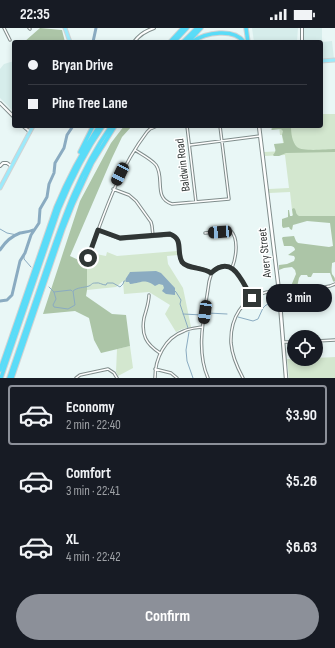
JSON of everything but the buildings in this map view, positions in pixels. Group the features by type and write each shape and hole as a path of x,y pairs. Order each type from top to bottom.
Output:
{"highway":[{"path":"172,40 183,28"},
{"path":"176,40 187,28"},
{"path":"185,40 197,28"},
{"path":"190,40 201,28"},
{"path":"246,28 248,40"},
{"path":"195,40 207,33 221,30 228,30 237,33 243,40"},
{"path":"0,370 52,218 91,128"},
{"path":"72,173 98,128"},
{"path":"1,378 61,202 81,162 102,128"},
{"path":"9,378 66,211 85,170 111,128"},
{"path":"12,378 73,204 92,163 114,128"}],"main road":[{"path":"65,28 69,40"},
{"path":"323,61 335,60"},
{"path":"0,188 32,128"},
{"name":"Avery Street","path":"259,128 278,292 286,378"}],"street":[{"path":"4,28 10,40"},
{"path":"136,40 145,31 154,28"},
{"path":"302,28 302,40"},
{"path":"0,103 12,115"},
{"path":"26,128 30,132"},
{"path":"88,262 88,258 113,189 124,166 147,132 152,128"},
{"name":"Baldwin Road","path":"187,128 196,202"},
{"path":"135,150 155,164 158,172 162,196 168,203 172,204 229,199 220,128"},
{"path":"190,145 260,136"},
{"path":"0,166 7,163 12,166"},
{"path":"113,189 129,195 136,201 151,222 153,236"},
{"path":"98,230 120,238 170,234 177,238 182,262 189,266 201,268 211,273"},
{"path":"205,233 231,231 234,234 236,251 232,268"},
{"path":"208,378 205,372 201,341 211,273 216,268 221,266 232,268 237,273 252,298"},
{"path":"242,378 231,343 235,318 240,309 252,298 267,292 325,287 335,284"},
{"path":"149,296 144,318 145,338 152,348 160,353"},
{"path":"155,378 155,369 160,353 171,338 185,330 203,327"},
{"path":"323,341 335,340"},
{"path":"76,378 80,375 108,369 114,373 117,378"},
{"path":"155,369 171,373 177,378"}],"shaded area":[{"path":"252,28 298,28 297,40 254,40"},
{"path":"304,28 322,28 322,40 304,40"},
{"path":"332,41 334,59 323,59 323,42"},
{"path":"12,62 12,110 0,98 0,69 4,64"}],"green space":[{"path":"40,28 62,30 64,40 26,40"},
{"path":"323,114 335,114 335,234 334,218 293,219 290,192 269,193 269,189 289,188 285,155 265,156 264,152 284,151 282,135 280,135 279,128 323,128"},
{"path":"122,128 130,128 122,137 112,158 70,256 87,264 86,296 112,314 126,315 130,346 101,353 94,340 89,318 75,311 43,314 80,201 111,143"},
{"path":"291,128 295,145 300,149 335,149 335,152 286,153 279,156 274,156 274,144 284,143 282,135 283,131 281,129 271,129"},
{"path":"294,208 299,216 335,216 335,262 332,263 332,274 335,279 334,282 330,273 313,273 311,277 301,275 297,287 294,288 291,286 296,274 295,270 292,267 279,270 279,265 294,261 295,258 294,256 288,255 295,250 295,248 291,246 284,246 283,237 294,236 298,243 329,247 333,246 330,223 307,221 293,225 292,230 289,227 283,228 282,219 288,217 288,210 290,216 292,216 292,209"},
{"path":"177,251 178,255 167,256 168,264 183,288 191,327 176,332 165,314 170,305 149,292 124,294 123,281 116,287 87,290 87,264 92,262 92,259 90,258 91,253 106,256 107,252 117,256"},
{"path":"130,346 133,368 118,376 116,372 117,349"},
{"path":"335,357 335,378 289,378 288,366 323,366 323,358"}],"water":[{"path":"156,271 161,273 175,288 175,295 166,294 162,291 164,288 163,285 159,284 155,286 148,282 130,284 129,282 126,282 130,272"}],"waterway":[{"path":"93,40 96,28"},
{"path":"0,301 7,300 12,295 20,261 25,253 31,235 39,223 40,209 47,197 49,184 54,173 55,163 64,148 67,135 72,128"},
{"path":"0,229 7,233 17,235"},
{"path":"0,250 6,242 14,236 33,230"},
{"path":"24,254 24,259 31,267"},
{"path":"49,287 54,292 56,299 53,305 54,307 68,309 75,305 73,291 79,288 89,286 93,283 106,285 107,283 113,283 120,287 125,281"},
{"path":"54,292 72,291"},
{"path":"175,291 181,300 180,304 188,328"},
{"path":"238,317 253,321 258,319 263,308 270,304"},
{"path":"208,313 227,314"},
{"path":"183,314 202,315"},
{"path":"189,332 186,350 187,361 193,378"}],"route":[{"path":"88,258 98,230 120,238 170,234 177,238 179,253 182,262 185,265 201,268 211,273 216,268 221,266 232,268 237,273 252,298"}]}
